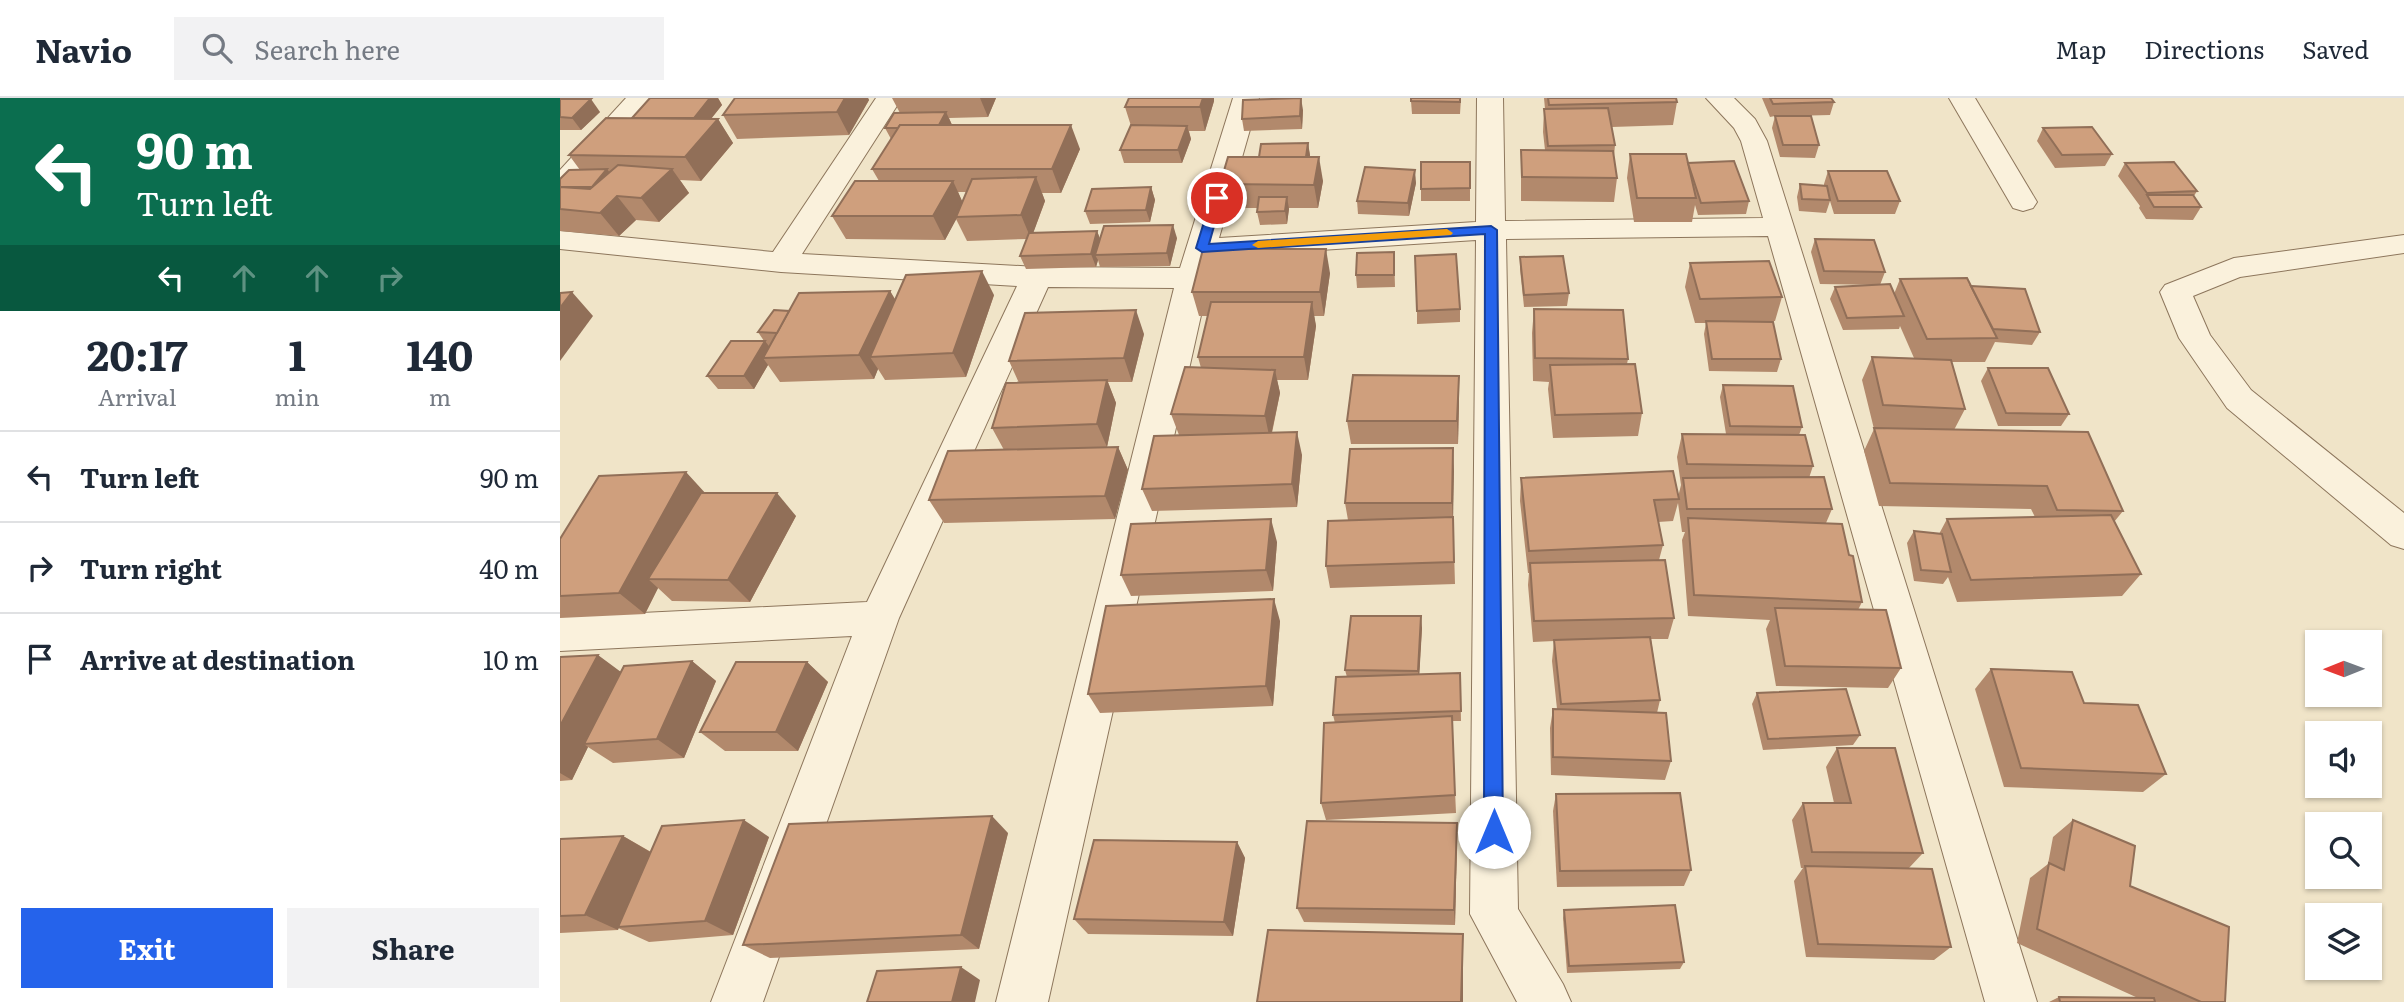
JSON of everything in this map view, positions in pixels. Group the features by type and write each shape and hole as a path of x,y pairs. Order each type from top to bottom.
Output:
{"street":[{"path":"560,187 640,98"},
{"path":"781,262 889,98"},
{"path":"1022,1002 1197,263 1246,98"},
{"path":"1490,98 1494,914 1545,1002"},
{"path":"1719,98 1746,125 1754,141 1782,227 2011,1002"},
{"path":"1962,98 2023,202"},
{"path":"560,240 781,262 1037,277 1197,263 1491,230 1782,227"},
{"path":"2404,244 2234,268 2176,292 2195,338 2239,399 2404,534"},
{"path":"737,1002 879,618 1037,277"},
{"path":"560,634 879,618"}],"building":[{"path":"650,98 710,98 694,118 632,118"},
{"path":"735,98 845,98 837,112 723,115"},
{"path":"1129,98 1203,98 1200,107 1125,107"},
{"path":"1301,98 1300,116 1242,119 1243,100"},
{"path":"1411,98 1460,98 1460,102 1411,101"},
{"path":"1548,98 1676,98 1677,102 1549,105"},
{"path":"1770,98 1831,98 1834,102 1773,104"},
{"path":"560,99 591,99 572,118 560,117"},
{"path":"1608,108 1615,145 1548,146 1544,109"},
{"path":"946,112 939,125 900,125 898,128 885,128 894,113"},
{"path":"1775,116 1811,116 1819,145 1783,145"},
{"path":"606,118 718,119 685,157 569,155"},
{"path":"900,125 1071,125 1052,169 872,169"},
{"path":"1131,125 1187,126 1178,150 1120,150"},
{"path":"2092,127 2112,154 2062,155 2043,128"},
{"path":"1308,143 1306,157 1259,157 1261,144"},
{"path":"1521,150 1613,151 1617,178 1522,177"},
{"path":"1630,154 1686,154 1696,198 1637,198"},
{"path":"1228,157 1319,157 1314,185 1220,184"},
{"path":"1734,161 1749,201 1701,203 1688,163"},
{"path":"1421,162 1470,162 1470,188 1421,189"},
{"path":"2174,162 2197,191 2147,193 2125,163"},
{"path":"618,165 672,169 641,198 617,196 600,213 560,209 560,187 590,189"},
{"path":"1365,167 1415,170 1408,203 1357,201"},
{"path":"607,169 592,187 560,187 560,179 569,170"},
{"path":"1828,171 1887,171 1900,201 1838,201"},
{"path":"1036,177 1021,215 956,217 972,179"},
{"path":"855,181 953,181 933,216 832,216"},
{"path":"1800,184 1827,186 1830,200 1802,199"},
{"path":"1151,187 1146,210 1085,211 1092,189"},
{"path":"2147,195 2193,195 2201,207 2154,207"},
{"path":"1259,197 1287,197 1285,211 1257,212"},
{"path":"1173,225 1167,253 1095,255 1104,226"},
{"path":"1097,231 1091,254 1020,256 1029,233"},
{"path":"1815,239 1874,240 1885,272 1824,271"},
{"path":"1203,249 1326,249 1320,292 1192,292"},
{"path":"1394,252 1394,275 1356,275 1357,253"},
{"path":"1456,254 1460,309 1417,311 1415,256"},
{"path":"1563,256 1569,293 1524,295 1520,257"},
{"path":"1769,261 1782,297 1700,299 1690,263"},
{"path":"982,271 953,353 870,357 906,275"},
{"path":"1967,278 1997,338 1927,339 1900,279"},
{"path":"1890,284 1904,316 1847,318 1835,287"},
{"path":"1971,286 2025,289 2040,332 1993,329"},
{"path":"890,291 859,355 763,358 799,293"},
{"path":"572,292 560,308 560,293"},
{"path":"1211,302 1312,302 1304,357 1198,357"},
{"path":"1534,309 1623,310 1628,359 1535,358"},
{"path":"774,310 789,311 777,333 758,332"},
{"path":"1136,310 1124,358 1009,361 1025,313"},
{"path":"1706,321 1773,322 1781,359 1712,359"},
{"path":"731,341 765,341 744,376 707,376"},
{"path":"1872,357 1951,360 1965,409 1883,405"},
{"path":"1635,364 1642,413 1555,415 1550,365"},
{"path":"1185,367 1275,370 1265,416 1171,414"},
{"path":"1988,368 2048,368 2069,414 2006,413"},
{"path":"1353,375 1459,376 1457,421 1347,421"},
{"path":"1107,380 1097,424 992,428 1006,383"},
{"path":"1723,385 1793,386 1802,427 1730,426"},
{"path":"1874,428 2088,432 2123,511 2057,510 2047,486 1890,483"},
{"path":"1297,432 1292,484 1142,489 1154,436"},
{"path":"1682,434 1805,435 1813,466 1687,464"},
{"path":"1118,447 1105,496 929,500 948,451"},
{"path":"1453,448 1452,503 1345,503 1350,449"},
{"path":"1673,471 1679,499 1654,500 1663,545 1529,551 1521,478"},
{"path":"686,472 619,593 560,596 560,539 599,476"},
{"path":"1824,477 1832,509 1687,509 1683,478"},
{"path":"701,493 777,493 728,580 648,579"},
{"path":"2111,515 2141,574 1971,580 1947,519"},
{"path":"1453,517 1454,562 1326,566 1328,521"},
{"path":"1688,518 1842,524 1849,555 1853,556 1862,602 1694,595"},
{"path":"1271,519 1266,570 1121,575 1131,524"},
{"path":"1914,531 1942,534 1951,572 1921,570"},
{"path":"1665,560 1674,618 1534,621 1530,563"},
{"path":"1274,599 1266,686 1088,694 1106,606"},
{"path":"1775,608 1886,610 1901,668 1785,666"},
{"path":"1351,616 1421,616 1418,671 1345,670"},
{"path":"1650,637 1660,700 1561,704 1554,640"},
{"path":"598,655 560,726 560,657"},
{"path":"692,661 657,739 584,744 624,666"},
{"path":"736,662 807,662 776,732 700,732"},
{"path":"1991,669 2072,672 2084,703 2138,705 2166,774 2021,768"},
{"path":"1460,673 1461,711 1333,715 1336,677"},
{"path":"1846,689 1860,735 1768,739 1757,693"},
{"path":"1553,709 1666,713 1671,761 1553,757"},
{"path":"1452,716 1455,795 1321,803 1324,723"},
{"path":"1837,748 1895,748 1923,853 1812,852 1803,803 1851,803"},
{"path":"1680,793 1691,870 1560,871 1556,794"},
{"path":"992,816 961,935 743,945 789,824"},
{"path":"744,820 705,921 618,927 662,826"},
{"path":"2073,820 2135,846 2130,886 2229,927 2225,1002 2201,1002 2037,929 2049,863 2064,870"},
{"path":"1307,821 1457,823 1454,910 1297,908"},
{"path":"623,836 585,915 560,916 560,839"},
{"path":"1094,840 1237,842 1224,922 1074,919"},
{"path":"1805,866 1932,869 1951,947 1818,944"},
{"path":"1675,905 1684,962 1569,966 1564,910"},
{"path":"1268,930 1463,934 1461,1002 1257,1002"},
{"path":"961,967 952,1002 867,1002 877,971"},
{"path":"2059,997 2154,998 2155,1002 2060,1002"}],"slow traffic":[{"path":"1258,245 1447,233"}],"route":[{"path":"1217,198 1202,248 1491,230 1494,832"}]}
